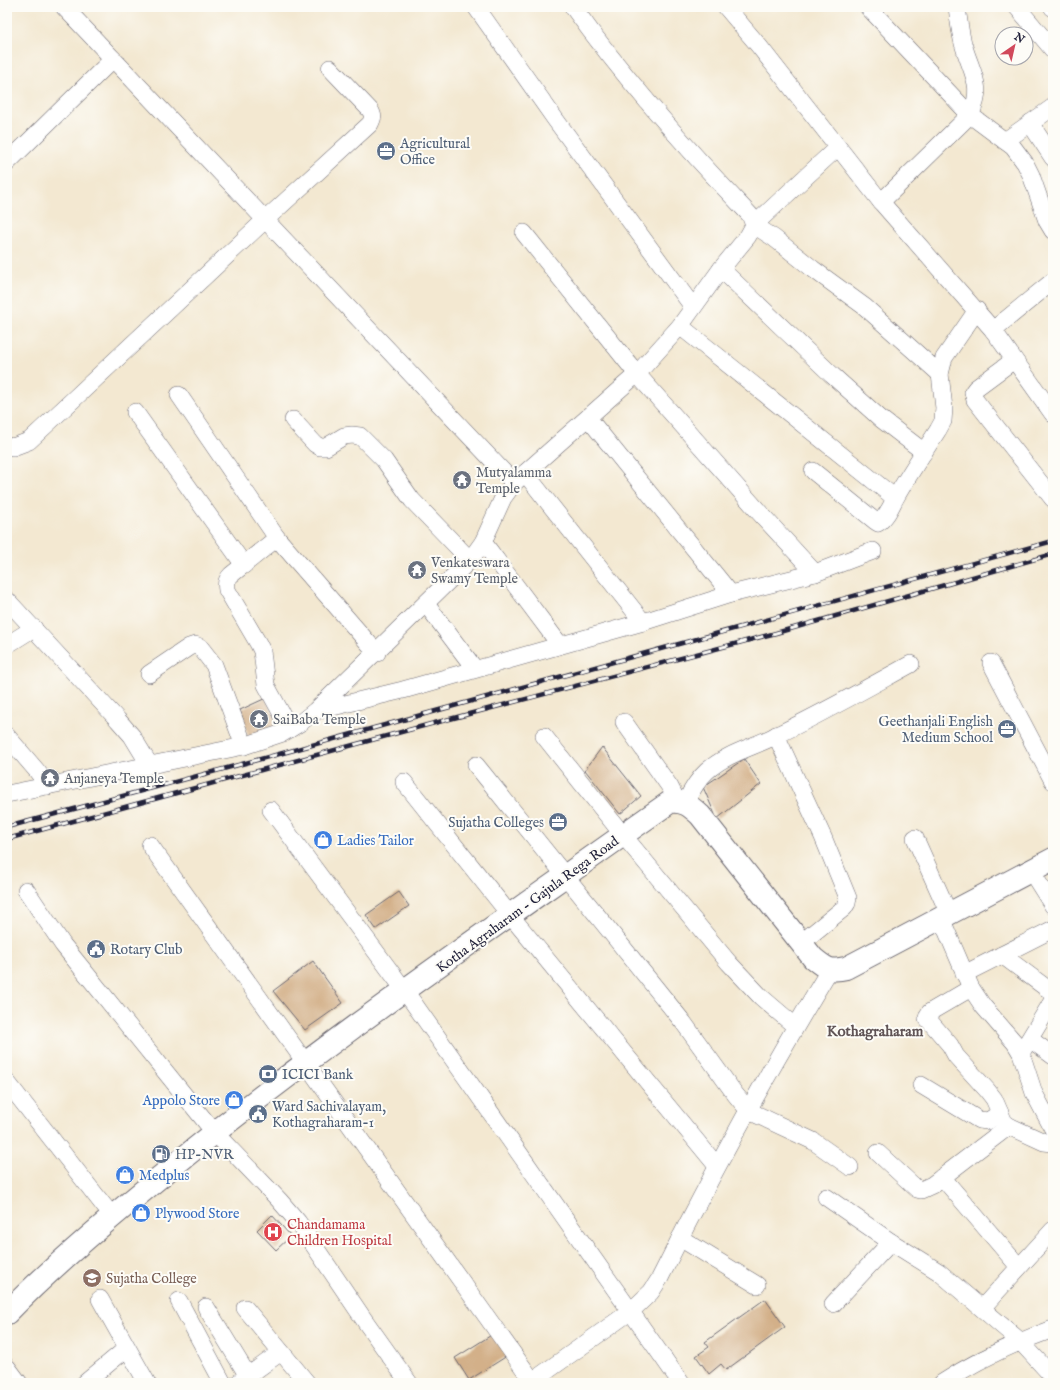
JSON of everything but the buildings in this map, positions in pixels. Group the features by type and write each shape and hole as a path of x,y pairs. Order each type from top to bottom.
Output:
{"main road":[{"name":"Kotha Agraharam - Gajula Rega Road","path":"7,1314 22,1298 112,1216 214,1132 304,1063 670,802 681,802"},
{"path":"681,802 700,815 813,958 830,969 836,970 846,968 1053,859"}],"street":[{"path":"64,7 265,220 519,478 643,622"},
{"path":"476,7 554,119 693,307"},
{"path":"573,7 596,40 694,155 750,214 754,225 774,238 865,307 940,374"},
{"path":"726,7 759,46 881,202 977,310 1053,414"},
{"path":"868,7 970,115 1013,147 1025,163 1051,223"},
{"path":"881,202 970,115 973,109 977,88 973,70 964,49 957,7"},
{"path":"1017,7 1053,50"},
{"path":"7,163 114,59"},
{"path":"7,446 13,447 29,441 370,124 373,119 373,114 330,68"},
{"path":"1005,141 1053,107"},
{"path":"1030,123 1053,158"},
{"path":"7,794 149,764 244,746 283,733 315,711 377,653 470,560 483,542 504,498 519,478 637,374 680,326 721,269 748,236 754,225 838,147"},
{"path":"524,233 637,374 815,573"},
{"path":"721,269 881,419 924,452"},
{"path":"993,330 1053,281"},
{"path":"813,471 878,523 885,517 895,498 943,421 944,408 940,374 944,358 977,310"},
{"path":"680,326 895,498"},
{"path":"1014,360 976,388 973,392 974,400 1053,499"},
{"path":"179,395 277,538 377,653"},
{"path":"135,412 244,565"},
{"path":"588,418 731,594"},
{"path":"293,420 315,444 320,447 326,447 344,436 360,436 384,460 412,500 470,560"},
{"path":"277,538 227,579 227,590 262,651 266,685 290,729"},
{"path":"483,542 560,645"},
{"path":"315,711 403,690 475,668 643,622 731,594 815,573 873,551"},
{"path":"7,600 132,736 149,764"},
{"path":"426,604 475,668"},
{"path":"7,645 34,628"},
{"path":"149,674 189,647 195,645 200,647 214,665 244,746"},
{"path":"991,663 1053,782"},
{"path":"624,722 681,802 708,770 734,754 776,736 911,664"},
{"path":"7,736 48,786"},
{"path":"544,736 623,835 729,963 761,997 796,1026"},
{"path":"776,736 823,837 848,898 844,908 801,943"},
{"path":"476,765 683,1022 749,1111 809,1138 850,1167"},
{"path":"404,782 510,915 717,1166"},
{"path":"271,810 405,991 631,1311 676,1381"},
{"path":"915,838 945,916 967,981 980,1001 1015,1043 1021,1053 1034,1093 1053,1129"},
{"path":"150,845 532,1382 631,1311 651,1292 660,1278 717,1166 830,969"},
{"path":"1031,870 1053,906"},
{"path":"26,890 63,945 214,1132 298,1222 409,1383"},
{"path":"1005,1120 988,1090 956,1056 950,1045 927,1018 930,1012 967,981 1002,955 1053,929"},
{"path":"1002,955 1053,993"},
{"path":"1021,1053 1030,1039 1048,1021 1053,1000"},
{"path":"1030,1039 1053,1056"},
{"path":"7,1082 112,1216"},
{"path":"921,1085 979,1120 1005,1120 1044,1142 1053,1143"},
{"path":"878,1153 917,1189 921,1190 932,1185 942,1177 1005,1120"},
{"path":"942,1177 1019,1267"},
{"path":"826,1197 891,1242 939,1272 1020,1341 1053,1377"},
{"path":"982,1308 1053,1230"},
{"path":"680,1238 757,1285"},
{"path":"833,1304 891,1242"},
{"path":"100,1299 147,1383"},
{"path":"179,1302 223,1383"},
{"path":"206,1307 243,1380 281,1352"},
{"path":"245,1308 307,1383"},
{"path":"942,1383 979,1360 1020,1341 1053,1329"},
{"path":"85,1383 127,1348"},
{"path":"7,1367 19,1383"}],"railway":[{"path":"7,827 294,750 1053,541"},
{"path":"7,839 427,725 776,633 1053,554"}],"place":[{"name":"Agricultural Office","path":"386,151"},
{"name":"Mutyalamma Temple","path":"462,480"},
{"name":"Venkateswara Swamy Temple","path":"417,570"},
{"name":"SaiBaba Temple","path":"259,719"},
{"name":"Geethanjali English Medium School","path":"1007,729"},
{"name":"Anjaneya Temple","path":"50,778"},
{"name":"Sujatha Colleges","path":"558,822"},
{"name":"Ladies Tailor","path":"323,840"},
{"name":"Rotary Club","path":"96,949"},
{"name":"ICICI Bank","path":"268,1074"},
{"name":"Appolo Store","path":"234,1100"},
{"name":"Ward Sachivalayam, Kothagraharam-1","path":"258,1114"},
{"name":"HP-NVR","path":"161,1154"},
{"name":"Medplus","path":"125,1175"},
{"name":"Plywood Store","path":"141,1213"},
{"name":"Chandamama Children Hospital","path":"273,1232"},
{"name":"Sujatha College","path":"92,1278"}],"district":[{"name":"Kothagraharam","path":"875,1031"}]}
